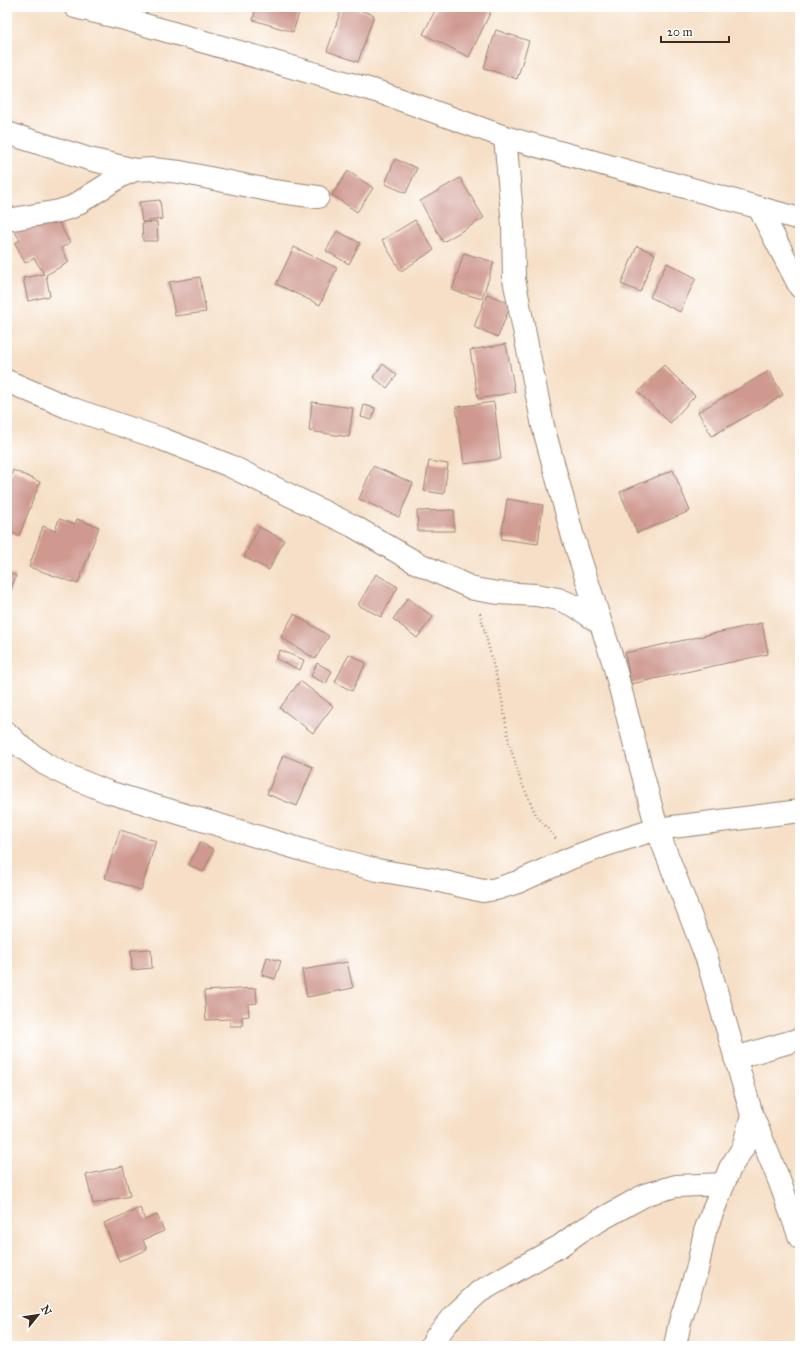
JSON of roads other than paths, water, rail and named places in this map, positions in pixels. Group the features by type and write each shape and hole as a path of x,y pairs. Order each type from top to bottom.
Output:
{"street":[{"path":"75,7 121,18 379,92 505,138 800,219"},
{"path":"7,133 89,158 135,170 153,169 180,172 273,191 318,197"},
{"path":"505,138 513,225 514,279 543,426 573,537 612,661 657,829 707,959 752,1115 779,1180 800,1238"},
{"path":"7,220 72,208 122,176 135,170"},
{"path":"759,208 800,287"},
{"path":"7,381 68,408 162,439 228,465 353,526 415,562 474,589 498,593 536,595 558,599 575,606 600,624"},
{"path":"7,733 19,745 45,764 64,774 108,792 313,853 377,870 431,879 482,891 496,889 518,882 571,858 657,829 800,811"},
{"path":"735,1058 800,1040"},
{"path":"675,1346 680,1322 697,1270 705,1231 730,1168 743,1148 752,1115"},
{"path":"431,1346 436,1337 453,1316 479,1292 560,1246 579,1232 625,1206 647,1194 676,1186 724,1184"}]}
